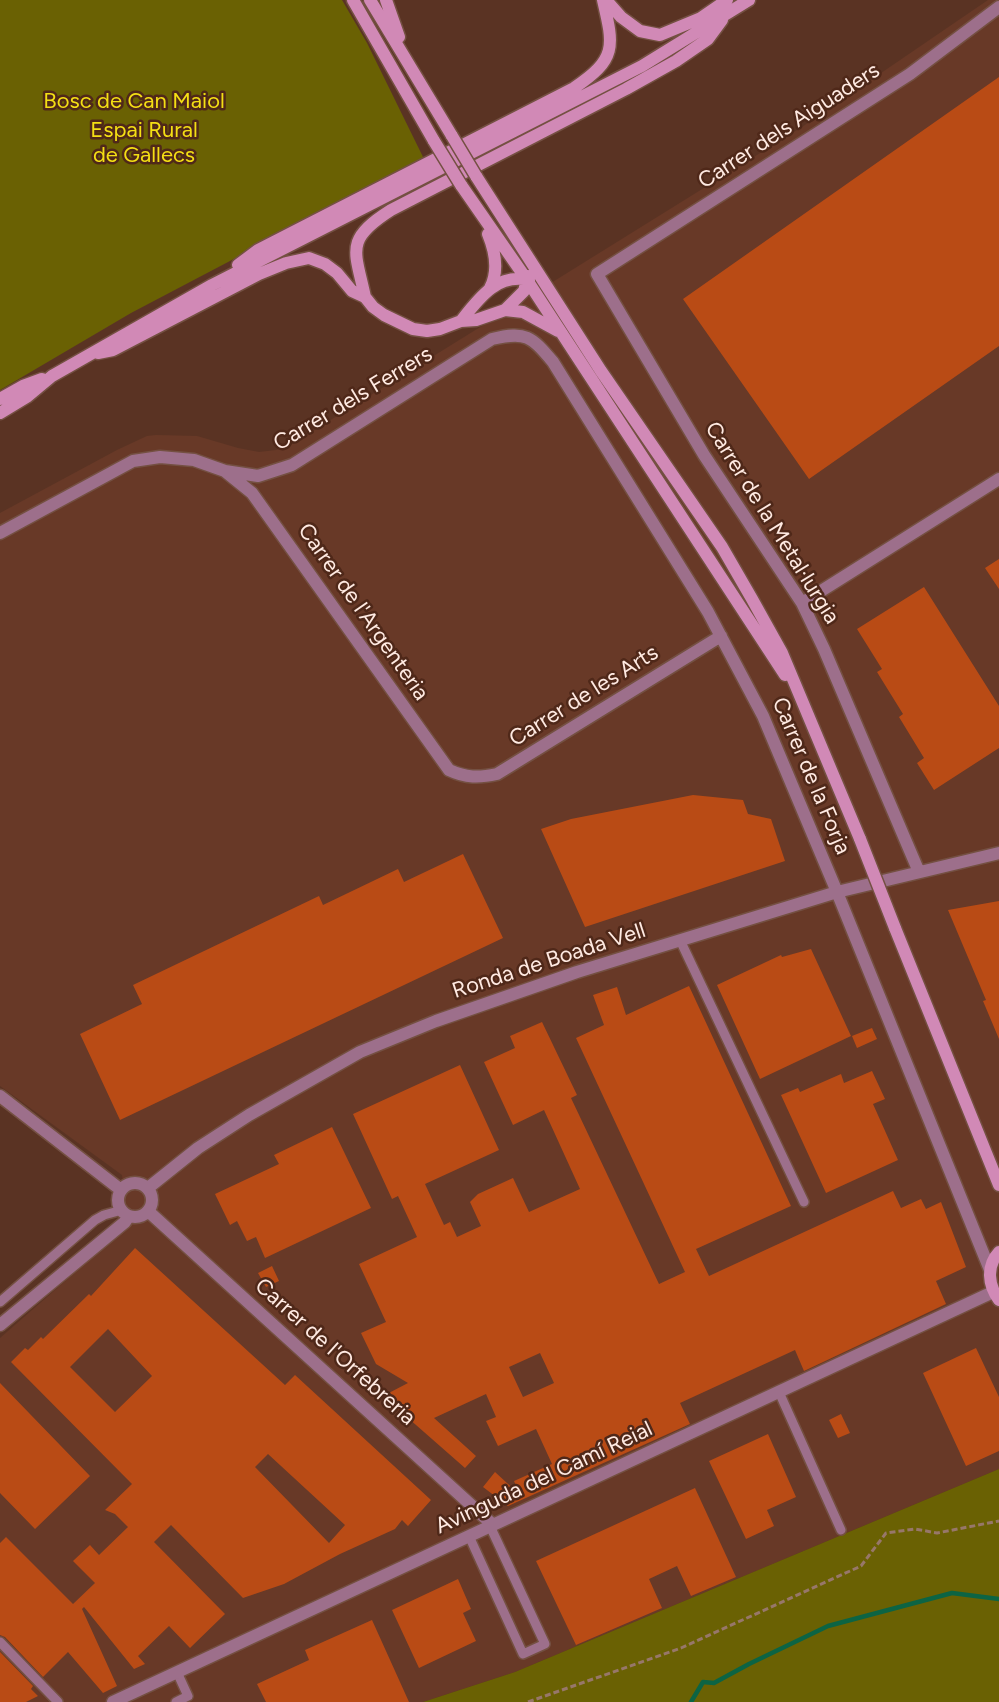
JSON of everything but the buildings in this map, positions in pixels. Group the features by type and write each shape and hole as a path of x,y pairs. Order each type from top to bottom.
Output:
{"main road":[{"path":"353,0 477,211 526,280 749,617 805,706"},
{"path":"370,0 520,248 722,547 782,653 860,839 999,1186"},
{"path":"386,0 412,69"},
{"path":"604,0 640,31 660,35 701,18 727,0"},
{"path":"212,285 258,250 574,88 594,75 608,57 612,40 604,0"},
{"path":"0,413 88,354 212,285 642,66 748,0"},
{"path":"364,297 356,263 356,247 362,233 375,220 676,61 708,39 726,14"},
{"path":"461,321 488,291 495,277 494,248 477,211"},
{"path":"505,310 524,291 529,273 520,248"},
{"path":"88,354 114,350 260,274 286,263 309,258 325,264 338,273 352,291 364,297 384,315 413,329 440,329 505,310 523,312 561,333"},
{"path":"488,291 509,279 526,280 546,288"},
{"path":"0,399 22,386 52,376"},
{"path":"996,1296 990,1283 990,1270 999,1251"}],"street":[{"name":"Carrer dels Aiguaders","path":"597,274 910,74 999,8"},
{"name":"Carrer de la Metal·lurgia","path":"597,274 704,455 802,603 824,649 919,872"},
{"name":"Carrer dels Ferrers","path":"0,533 133,462 160,457 194,460 225,471 258,476 292,465 492,339 514,334 525,336"},
{"name":"Carrer de la Forja","path":"525,336 540,346 554,362 708,612 763,716 990,1270"},
{"name":"Carrer de l'Argenteria","path":"225,471 252,493 450,770 465,778"},
{"path":"802,603 999,479"},
{"name":"Carrer de les Arts","path":"465,778 497,774 721,636"},
{"name":"Ronda de Boada Vell","path":"148,1188 198,1149 249,1115 360,1052 447,1017 577,972 837,892 999,854"},
{"path":"0,1096 122,1190"},
{"path":"0,1325 124,1222 126,1213 118,1199 126,1186 134,1183 148,1188 152,1199 148,1210 138,1216 126,1213"},
{"name":"Carrer de l'Orfebreria","path":"148,1210 491,1526"},
{"name":"Avinguda del Camí Reial","path":"113,1702 778,1392 996,1296"}],"lane":[{"path":"680,940 804,1202"},
{"path":"0,1302 95,1220 104,1215 126,1213"},
{"path":"778,1392 842,1530"},
{"path":"469,1536 523,1654 545,1644 491,1526"},
{"path":"0,1642 58,1702"},
{"path":"176,1702 188,1696 177,1672"}],"path":[{"path":"528,1702 681,1648 861,1566 886,1533 915,1529 937,1533 999,1521"}],"shaded area":[{"path":"988,0 999,0 999,1469 515,1672 423,1702 0,1702 0,1338 128,1226 122,1175 0,1086 0,513 147,436 197,436 259,452 276,450 292,444 802,127"}],"green space":[{"name":"Espai Rural de Gallecs","path":"0,0 342,0 367,43 424,159 131,313 0,390"},
{"path":"999,1469 999,1702 423,1702 515,1672"}],"waterway":[{"path":"691,1702 703,1682 714,1683 828,1626 952,1593 999,1599"}],"park label":[{"name":"Bosc de Can Maiol","path":"134,102"}]}
